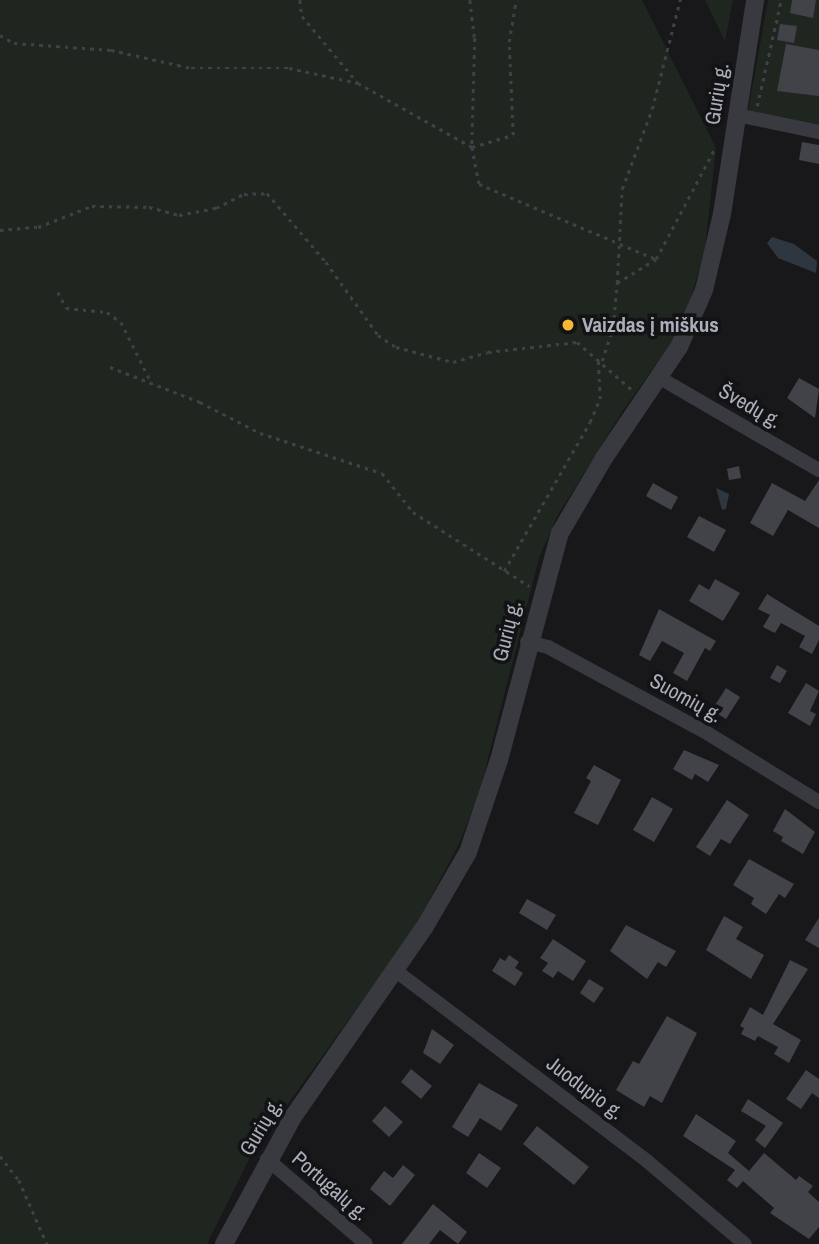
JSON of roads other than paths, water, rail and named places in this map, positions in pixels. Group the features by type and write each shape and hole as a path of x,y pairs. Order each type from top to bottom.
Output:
{"street":[{"name":"Gurių g.","path":"224,1244 267,1159 396,971 468,852 499,761 541,593 571,510 660,378 693,321 704,290 733,141 744,117 755,0"},
{"path":"744,117 819,132"},
{"name":"Švedų g.","path":"660,378 819,470"},
{"name":"Suomių g.","path":"527,642 548,647 707,733 819,802"},
{"name":"Juodupio g.","path":"396,971 647,1161 745,1244"},
{"name":"Portugalų g.","path":"267,1159 366,1244"}],"place":[{"name":"Vaizdas į miškus","path":"568,325"}]}
